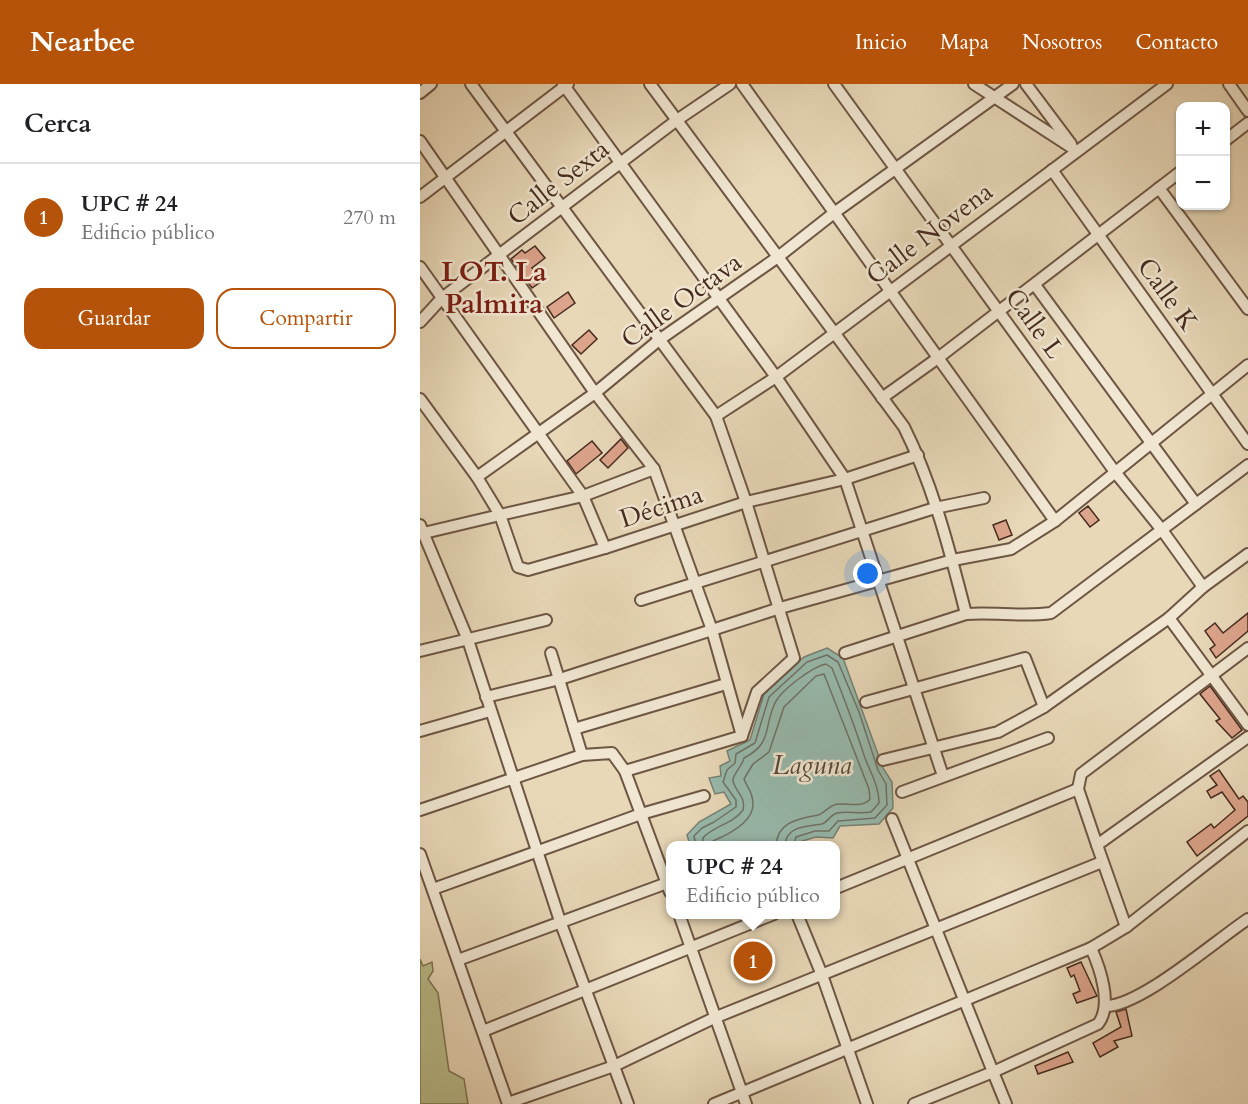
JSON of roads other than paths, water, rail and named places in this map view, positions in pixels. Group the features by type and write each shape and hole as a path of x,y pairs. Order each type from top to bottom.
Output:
{"street":[{"path":"420,93 431,84"},
{"path":"471,84 716,416 746,502 794,658 757,692 742,736"},
{"path":"650,84 904,427 918,455 953,560 966,614"},
{"name":"Calle Sexta","path":"420,322 442,298 677,120 730,84"},
{"path":"742,84 1055,521"},
{"name":"Calle L","path":"834,84 1115,472 1162,530 1203,587"},
{"path":"974,84 1077,151"},
{"name":"Calle Octava","path":"477,477 537,432 595,393 659,340 778,257 834,213 1013,84"},
{"path":"1026,84 1077,151"},
{"name":"Calle Novena","path":"716,416 776,377 1167,84"},
{"path":"1229,84 1248,111"},
{"path":"420,197 565,85 718,300 776,377 845,479 943,776"},
{"path":"1230,137 1248,123"},
{"path":"420,141 595,393 654,469 676,524 712,630 742,736"},
{"name":"Calle K","path":"1052,170 1248,444"},
{"path":"882,398 1035,285 1176,175"},
{"path":"1159,188 1248,309"},
{"path":"420,267 583,496 654,469"},
{"path":"1035,285 1196,504"},
{"path":"486,697 560,679 780,608 953,560 1011,549 1055,521 1211,392 1248,365"},
{"path":"420,399 477,477 500,515 521,569 528,570 605,548"},
{"name":"Décima","path":"500,515 583,496 605,548 746,502 845,479 918,455"},
{"path":"845,653 966,614 1003,612 1038,615 1051,613 1248,465"},
{"path":"641,600 935,508 984,498"},
{"path":"500,515 422,530 468,640 490,711 515,776 540,852 560,921 628,1104"},
{"path":"884,760 934,750 998,732 1044,707 1169,618 1203,587 1248,554"},
{"path":"1169,618 1248,725"},
{"path":"420,651 546,620"},
{"path":"1126,927 1078,789 1079,778 1085,770 1248,648"},
{"path":"550,652 582,755"},
{"path":"866,702 1025,658 1044,707"},
{"path":"574,729 726,684"},
{"path":"420,731 490,711"},
{"path":"625,771 742,736"},
{"path":"1097,845 1248,737"},
{"path":"902,792 1048,738"},
{"path":"420,810 582,755 612,753 616,755 625,771 666,879"},
{"path":"840,886 909,856 1078,789"},
{"path":"433,889 641,814 704,796"},
{"path":"892,819 909,856 1006,1104"},
{"path":"714,1104 1091,948 1126,927 1248,831"},
{"path":"420,854 508,1104 614,1066 714,1018 1102,862"},
{"path":"458,960 560,921 666,888"},
{"path":"681,919 693,948 714,1018 746,1104"},
{"path":"483,1031 764,919"},
{"path":"799,919 822,975 867,1104"},
{"path":"1105,1006 1122,1004 1148,990 1248,919"},
{"path":"914,1104 993,1072 1098,1024 1104,1016 1105,1006 1091,948"}],"water":[{"name":"Laguna","path":"827,648 843,658 883,768 892,782 893,808 879,824 840,826 833,838 816,837 802,841 689,841 687,835 699,822 731,804 724,792 715,794 709,778 721,776 720,766 730,761 727,751 750,740 764,694 804,657"}],"place":[{"name":"UPC # 24","path":"753,961"}],"district":[{"name":"LOT. La Palmira","path":"494,287"}]}
